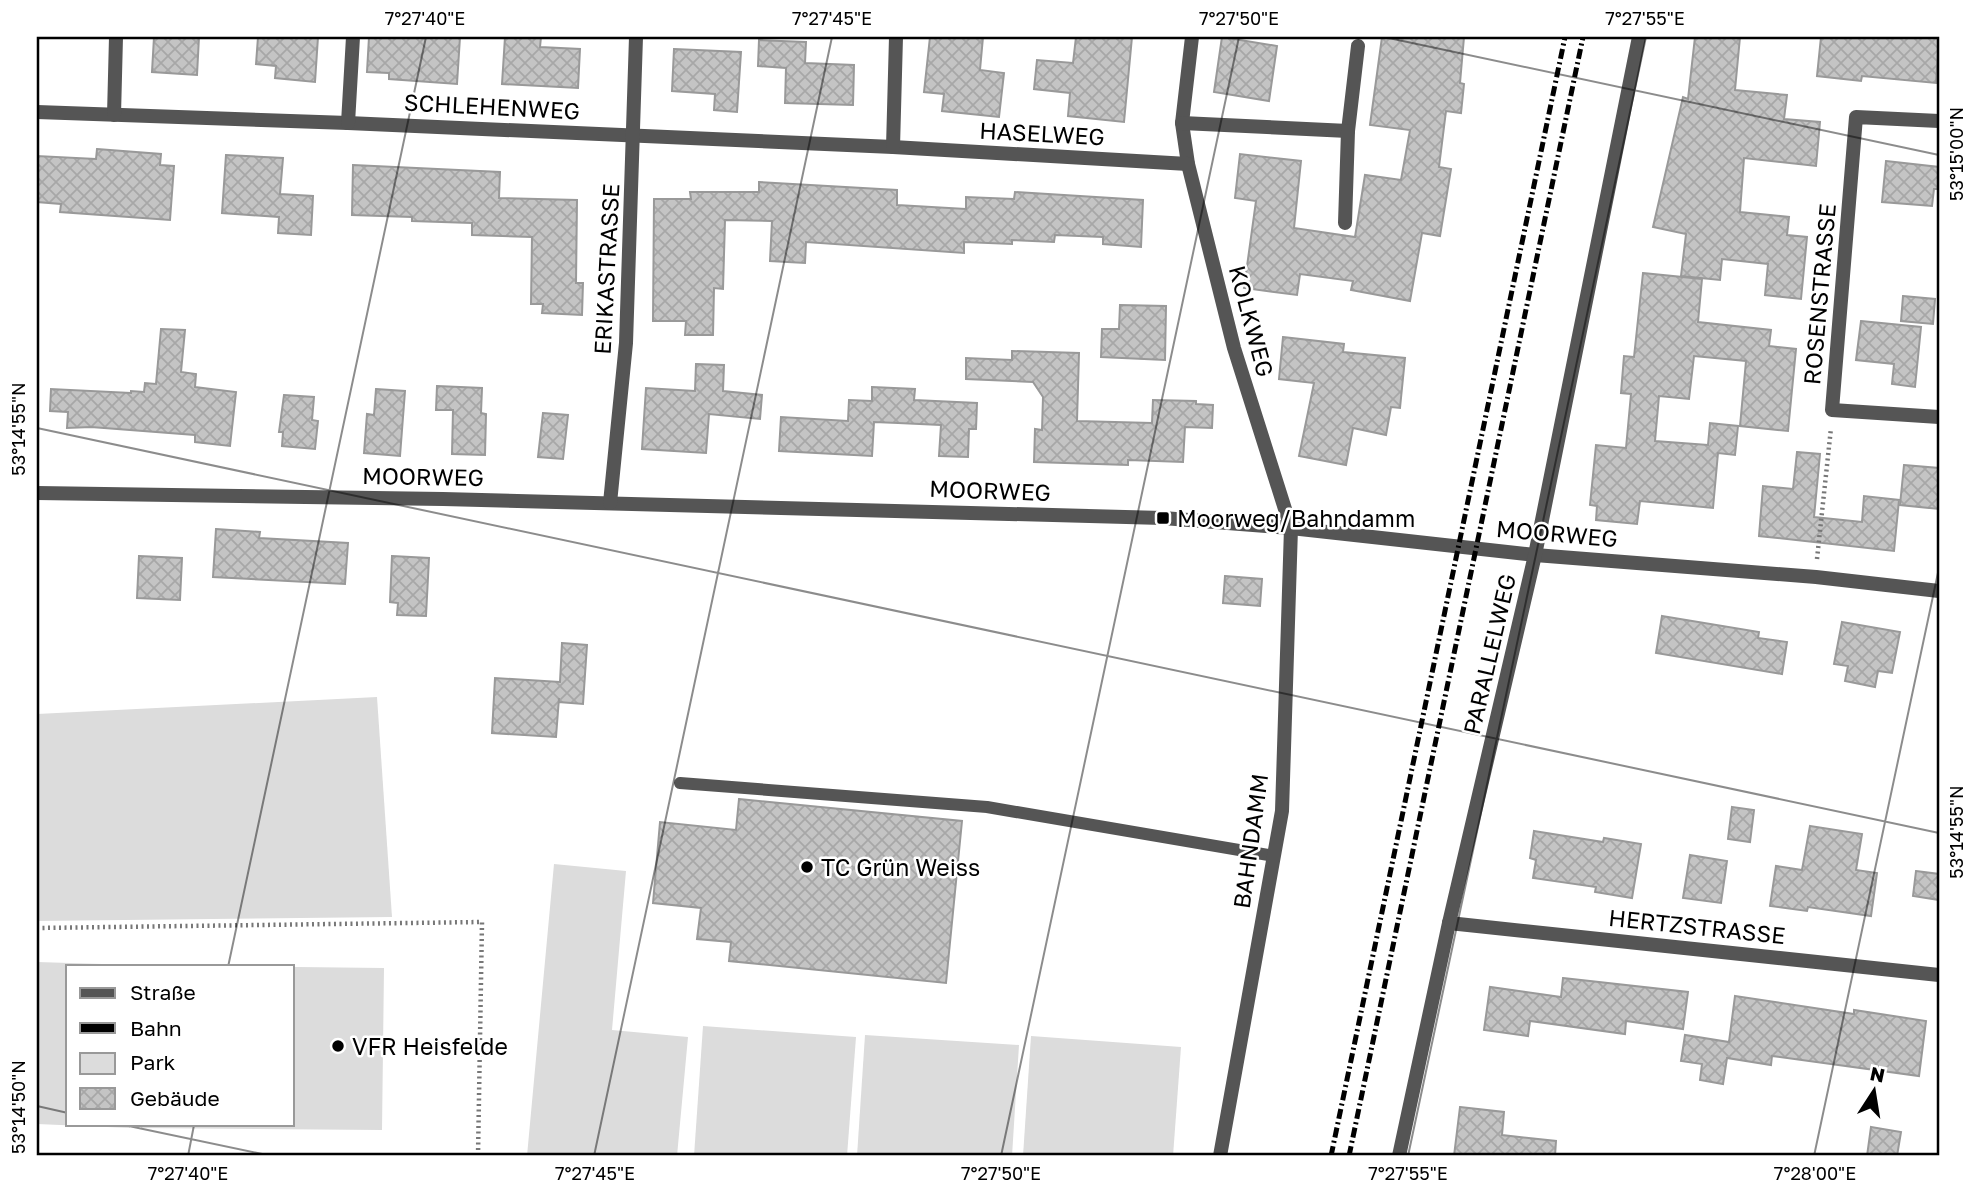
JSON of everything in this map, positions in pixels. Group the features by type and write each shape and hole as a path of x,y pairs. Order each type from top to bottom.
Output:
{"street":[{"path":"114,115 116,37"},
{"path":"348,122 353,37"},
{"name":"ERIKASTRASSE","path":"610,503 626,343 636,37"},
{"path":"893,147 896,37"},
{"name":"KOLKWEG","path":"1192,37 1182,123 1188,164 1234,348 1291,528"},
{"name":"PARALLELWEG","path":"1399,1156 1449,923 1535,555 1639,37"},
{"path":"1345,223 1348,131 1359,41"},
{"name":"SCHLEHENWEG","path":"37,112 634,135"},
{"name":"ROSENSTRASSE","path":"1939,121 1856,117 1832,410 1939,417"},
{"path":"1182,123 1348,131"},
{"name":"HASELWEG","path":"634,135 1188,164"},
{"name":"MOORWEG","path":"37,493 610,503 1163,518 1939,591"},
{"name":"BAHNDAMM","path":"1220,1156 1282,811 1291,528"},
{"name":"HERTZSTRASSE","path":"1449,923 1939,975"}],"lane":[{"path":"680,783 987,807 1274,856"}],"path":[{"path":"1816,578 1832,410"},
{"path":"37,928 482,922 478,1156"}],"green space":[{"path":"377,697 392,917 37,921 37,714"},
{"path":"554,864 626,871 612,1030 688,1037 677,1156 527,1156"},
{"path":"37,962 135,965 66,965 66,1125 37,1124"},
{"name":"VFR Heisfelde","path":"294,967 384,968 382,1130 141,1128 294,1126"},
{"path":"703,1026 856,1037 847,1156 694,1156"},
{"path":"865,1035 1019,1045 1012,1156 857,1156"},
{"path":"1031,1036 1181,1047 1173,1156 1023,1156"},
{"path":"84,1126 130,1126 130,1128"}],"building":[{"path":"154,37 199,37 197,75 152,72"},
{"path":"258,37 318,37 315,82 275,78 276,66 256,64"},
{"path":"369,37 460,37 457,84 389,79 389,73 367,72"},
{"path":"505,37 541,37 540,47 580,49 578,88 502,84"},
{"path":"930,37 983,37 980,70 1004,73 999,117 942,111 944,94 924,92"},
{"path":"1076,37 1132,37 1124,122 1068,116 1070,93 1034,89 1037,60 1073,63"},
{"path":"1222,37 1277,46 1269,101 1214,92"},
{"path":"1382,37 1464,37 1460,83 1464,84 1461,113 1446,111 1439,167 1451,169 1440,236 1422,233 1410,301 1351,290 1353,281 1300,274 1297,295 1244,288 1256,201 1235,198 1240,154 1301,161 1294,228 1355,237 1365,175 1401,180 1410,130 1370,125"},
{"path":"1695,37 1740,37 1735,90 1787,95 1784,119 1820,122 1816,166 1744,158 1740,212 1789,217 1787,235 1807,237 1801,299 1765,295 1768,264 1722,259 1720,280 1681,276 1686,234 1653,227 1683,97 1688,99"},
{"path":"1821,37 1939,37 1936,83 1862,76 1861,81 1817,76"},
{"path":"759,40 806,42 805,63 854,65 853,105 785,103 786,68 758,66"},
{"path":"674,49 741,52 737,112 714,110 715,94 672,91"},
{"path":"97,149 161,154 160,165 174,166 170,220 60,212 61,204 37,202 37,156 96,159"},
{"path":"226,155 283,158 280,194 313,196 311,235 278,233 279,217 222,213"},
{"path":"1886,161 1939,167 1939,189 1934,189 1932,206 1882,202"},
{"path":"353,165 500,172 499,198 577,200 576,283 583,283 582,315 542,313 543,304 531,304 532,237 472,235 472,223 352,215"},
{"path":"759,182 897,190 897,205 966,209 966,197 1014,199 1015,192 1143,200 1141,247 1103,244 1103,237 1055,235 1054,242 964,242 964,253 806,242 805,263 770,261 772,221 725,220 723,289 714,288 713,335 685,335 686,321 653,321 654,199 691,199 690,192 759,192"},
{"path":"1643,273 1702,279 1698,322 1771,330 1769,346 1796,349 1788,431 1740,426 1746,361 1694,356 1689,399 1659,396 1655,441 1708,445 1710,423 1738,426 1735,455 1718,453 1713,508 1640,501 1637,524 1596,520 1597,506 1590,505 1596,445 1626,448 1631,394 1621,393 1624,356 1634,357"},
{"path":"1903,296 1935,299 1933,324 1901,321"},
{"path":"1120,305 1166,306 1165,360 1101,357 1102,329 1119,329"},
{"path":"1861,321 1921,327 1915,387 1892,384 1894,364 1856,360"},
{"path":"161,329 185,330 181,372 196,374 195,387 236,392 230,446 195,442 195,435 91,427 67,428 68,412 50,411 51,389 131,393 144,392 145,383 156,384"},
{"path":"1283,337 1344,344 1343,352 1405,358 1400,408 1391,407 1386,435 1353,428 1346,465 1299,456 1314,383 1279,379"},
{"path":"1012,351 1079,353 1077,421 1152,423 1153,400 1196,401 1196,404 1213,405 1212,428 1185,427 1183,462 1128,460 1128,465 1034,462 1035,429 1042,430 1043,397 1033,382 966,379 966,358 1012,360"},
{"path":"696,364 724,365 723,391 762,395 760,419 709,414 706,453 642,449 646,388 695,391"},
{"path":"437,386 482,388 481,413 486,414 485,455 452,454 453,410 436,410"},
{"path":"872,387 915,389 914,400 977,403 976,429 969,429 968,457 939,456 941,425 874,422 872,456 779,451 781,417 848,421 849,400 872,401"},
{"path":"376,389 405,391 400,456 364,453 367,414 374,415"},
{"path":"284,395 314,397 312,420 318,421 315,449 282,446 283,432 279,432"},
{"path":"543,413 568,415 563,459 538,457"},
{"path":"1797,452 1820,454 1814,517 1862,522 1864,496 1899,500 1894,551 1759,536 1763,486 1793,489"},
{"path":"1904,465 1939,468 1939,509 1900,505"},
{"path":"216,529 260,532 259,538 348,543 345,584 213,577"},
{"path":"139,556 182,558 180,600 137,598"},
{"path":"392,556 429,558 426,616 397,615 398,603 390,602"},
{"path":"1225,576 1262,579 1260,606 1223,603"},
{"path":"1662,616 1759,632 1758,638 1787,642 1782,674 1656,653"},
{"path":"1842,622 1900,632 1892,673 1878,671 1875,687 1845,681 1848,666 1834,664"},
{"path":"562,643 587,645 583,704 559,702 559,698 556,737 492,733 495,678 560,682"},
{"name":"TC Grün Weiss","path":"739,799 962,821 946,983 729,961 731,942 697,939 701,908 653,903 660,822 736,830"},
{"path":"1732,807 1754,810 1750,842 1728,839"},
{"path":"1810,826 1862,834 1856,870 1877,873 1871,916 1808,907 1807,911 1770,906 1776,866 1802,870"},
{"path":"1534,831 1603,842 1604,838 1641,844 1632,898 1595,892 1596,887 1533,878 1536,860 1530,858"},
{"path":"1690,855 1727,861 1721,903 1683,898"},
{"path":"1916,871 1939,874 1939,900 1913,896"},
{"path":"1563,978 1688,992 1683,1029 1626,1021 1625,1034 1530,1021 1528,1036 1484,1030 1490,987 1561,997"},
{"path":"1735,996 1854,1014 1854,1010 1926,1021 1919,1076 1772,1056 1771,1065 1727,1058 1723,1084 1700,1080 1702,1064 1681,1061 1685,1035 1729,1042"},
{"path":"1460,1107 1504,1112 1502,1135 1556,1141 1555,1156 1454,1156"},
{"path":"1871,1127 1901,1132 1897,1156 1867,1156"}],"railway":[{"path":"1331,1156 1565,37"},
{"path":"1349,1156 1583,37"}],"place":[{"name":"Moorweg/Bahndamm","path":"1163,518"},
{"name":"TC Grün Weiss","path":"807,867"},
{"name":"VFR Heisfelde","path":"338,1046"}]}
